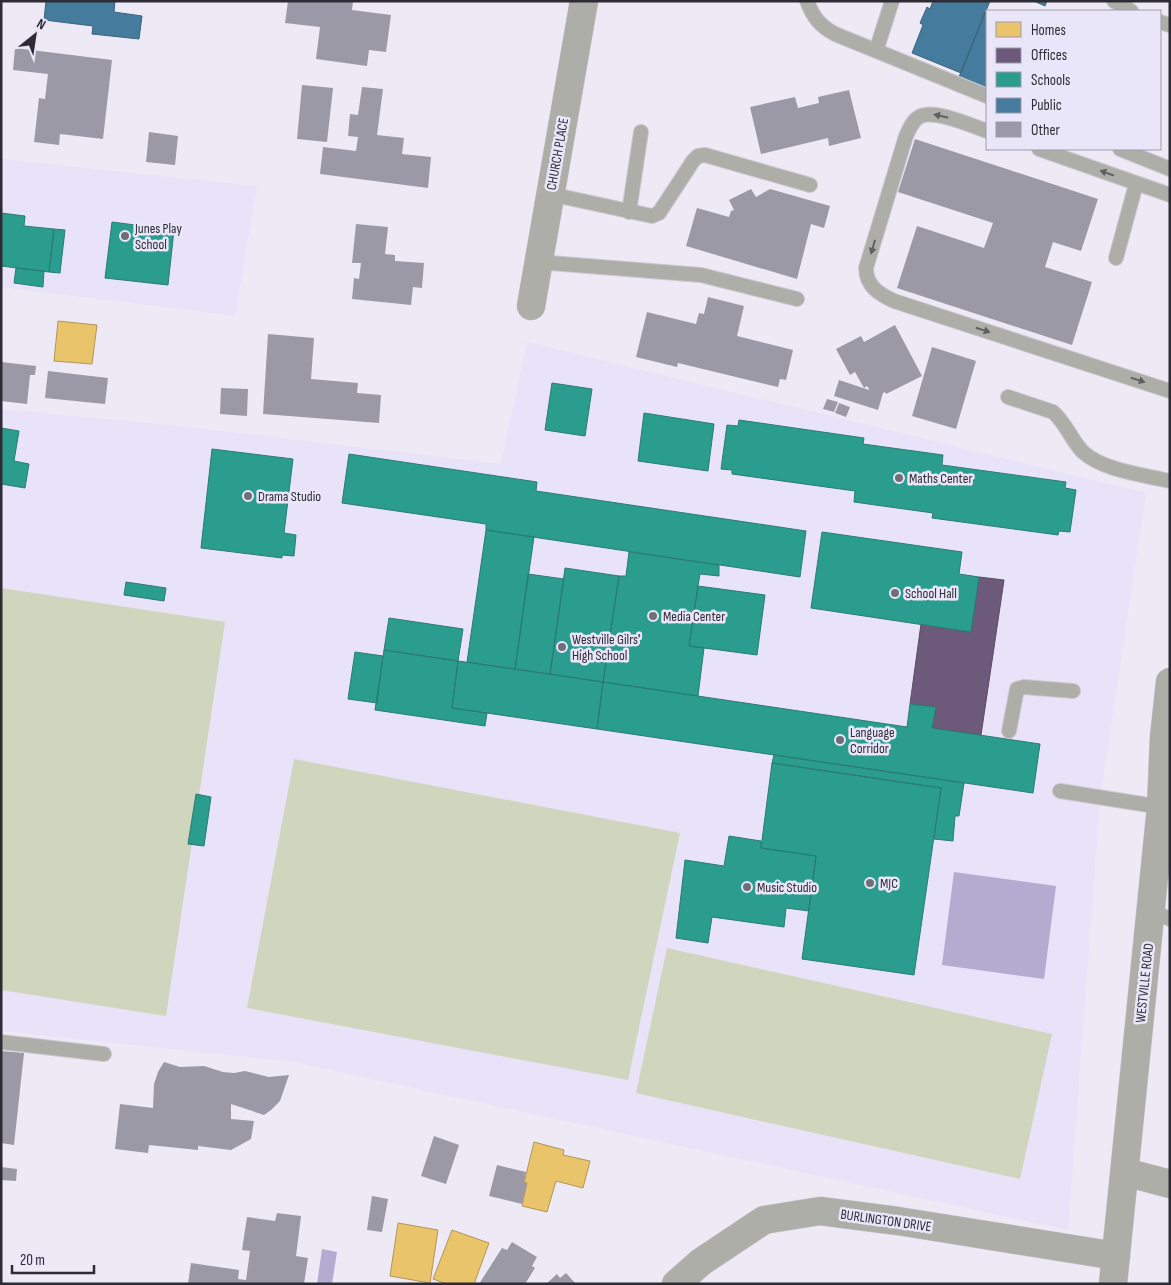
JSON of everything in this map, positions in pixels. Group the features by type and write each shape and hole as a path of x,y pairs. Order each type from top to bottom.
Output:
{"street":[{"name":"CHURCH PLACE","path":"531,306 584,1"},
{"name":"WESTVILLE ROAD","path":"1113,1284 1125,1172 1160,915 1164,837 1161,808 1164,737 1170,682"},
{"path":"1125,1172 1170,1184"},
{"name":"BURLINGTON DRIVE","path":"676,1284 701,1262 764,1220 820,1211 898,1220 1116,1256"}],"lane":[{"path":"807,1 818,23 827,30 986,96"},
{"path":"876,51 892,1"},
{"path":"1114,1 1129,10"},
{"path":"986,131 935,114 924,114 912,124 906,136 866,268 869,284 878,292 894,301 1170,391"},
{"path":"629,212 641,132"},
{"path":"1041,150 1170,196"},
{"path":"1122,150 1170,169"},
{"path":"550,194 652,216 658,213 693,161 698,156 705,155 810,185"},
{"path":"1116,258 1136,184"},
{"path":"538,262 701,275 797,298"},
{"path":"1008,397 1053,412 1059,417 1084,453 1095,460 1115,468 1170,481"},
{"path":"1009,731 1015,693 1020,687 1073,691"},
{"path":"1060,791 1161,808"},
{"path":"1,1042 104,1054"}],"shaded area":[{"name":"Junes Play School","path":"1,159 257,186 235,316 1,287"},
{"name":"Westville Gilrs' High School","path":"527,342 1146,493 1100,800 1068,1230 294,1062 1,1031 1,409 180,426 501,464"},
{"path":"954,872 1056,886 1044,979 942,965"},
{"path":"322,1249 337,1252 332,1284 317,1284"}],"green space":[{"path":"1,588 225,622 166,1016 1,990"},
{"path":"294,759 680,833 628,1080 247,1008"},
{"path":"667,948 1052,1034 1020,1179 636,1093"}],"building: Homes":[{"path":"58,321 97,325 92,364 54,361"},
{"path":"534,1142 564,1150 563,1155 590,1161 583,1188 556,1181 547,1212 522,1206 527,1183 524,1183"},
{"path":"398,1223 438,1230 430,1283 390,1276"},
{"path":"452,1230 489,1243 474,1284 447,1284 433,1279"}],"building: Offices":[{"path":"979,577 1004,580 981,735 932,728 936,707 910,704 921,624 971,632"}],"building: Schools":[{"path":"1,213 25,216 24,226 54,229 49,272 1,266"},
{"path":"112,222 174,230 168,285 105,278"},
{"path":"54,229 65,230 60,273 49,272"},
{"path":"16,268 44,271 43,287 14,283"},
{"path":"552,383 592,389 585,436 545,430"},
{"path":"644,413 714,424 708,471 638,461"},
{"name":"Maths Center","path":"739,420 864,438 863,444 943,455 942,465 1066,482 1065,488 1076,490 1070,532 1059,531 1058,535 932,518 933,513 854,502 855,491 732,474 732,470 721,469 727,425 738,426"},
{"path":"1,428 19,431 14,461 29,464 25,488 1,484"},
{"name":"Drama Studio","path":"212,449 293,459 284,533 296,535 294,556 282,555 282,558 201,548"},
{"path":"349,454 537,482 536,491 806,531 800,577 486,530 486,524 342,503"},
{"path":"486,530 534,537 515,669 467,662"},
{"name":"School Hall","path":"822,532 962,552 959,574 979,577 971,632 811,608"},
{"name":"Media Center","path":"629,552 719,565 719,576 700,574 698,586 689,646 704,648 698,696 603,682 619,576 626,576"},
{"path":"565,568 619,576 603,682 550,674"},
{"path":"528,574 564,579 550,674 515,669"},
{"path":"126,582 166,588 164,601 124,595"},
{"path":"698,586 765,595 757,655 689,646"},
{"path":"389,618 463,629 458,661 384,650"},
{"path":"384,650 458,661 452,708 487,713 485,726 375,710"},
{"path":"355,652 383,656 377,703 348,699"},
{"path":"458,661 603,682 597,729 452,708"},
{"name":"Language Corridor","path":"603,682 907,727 910,704 936,707 932,728 1040,744 1033,793 597,729"},
{"path":"774,755 964,783 959,816 955,816 953,841 934,839 941,788 772,763"},
{"name":"MJC","path":"772,763 941,788 914,975 802,959 816,856 761,848"},
{"path":"196,794 211,797 204,846 188,844"},
{"name":"Music Studio","path":"729,836 761,841 761,848 816,856 809,911 786,908 784,927 712,917 708,943 676,938 685,860 724,866"}],"building: Public":[{"path":"46,1 115,1 114,12 142,16 139,39 92,34 93,26 44,20"},
{"path":"933,1 990,1 961,73 912,53 923,25 920,23 927,7 930,9"},
{"path":"1034,1 1047,1 1045,6"},
{"path":"985,12 986,12 986,89 959,77"}],"building: Other":[{"path":"288,1 353,1 352,10 391,15 386,52 369,50 367,66 316,59 320,27 285,23"},
{"path":"15,48 112,60 103,139 60,134 59,145 34,142 39,98 45,99 48,74 13,70"},
{"path":"302,85 333,88 327,142 297,139"},
{"path":"362,87 383,89 377,135 404,138 402,154 431,157 428,188 320,174 323,147 356,151 358,137 348,136 350,114 358,115"},
{"path":"849,90 861,138 829,146 828,138 761,154 750,107 795,97 798,108 819,103 818,97"},
{"path":"149,132 178,136 175,165 146,162"},
{"path":"915,139 1098,199 1081,251 1053,242 1045,267 1092,282 1072,345 897,288 917,226 984,248 993,223 898,192"},
{"path":"751,189 756,197 770,189 830,206 824,228 811,224 797,279 686,246 697,208 729,217 731,211 734,210 729,200"},
{"path":"356,224 388,227 385,254 395,255 395,261 424,263 422,288 413,287 411,305 352,299 354,278 359,279 361,263 352,263"},
{"path":"708,297 744,306 737,336 793,350 786,380 780,379 778,387 678,363 677,367 636,357 647,312 696,324 699,313 704,314"},
{"path":"895,325 922,376 886,394 885,392 883,393 878,410 834,396 839,380 869,390 867,386 864,388 855,372 850,375 836,349 861,336 864,342"},
{"path":"268,334 314,338 311,379 358,383 357,393 381,395 379,423 263,414"},
{"path":"932,347 976,361 956,429 912,416"},
{"path":"1,362 36,366 35,375 30,375 27,404 1,401"},
{"path":"48,371 108,378 105,404 45,398"},
{"path":"221,388 248,389 247,416 220,414"},
{"path":"827,399 838,402 834,412 823,409"},
{"path":"839,403 850,407 846,417 835,413"},
{"path":"1,1051 24,1053 14,1145 1,1143"},
{"path":"164,1062 180,1067 204,1066 223,1072 245,1071 269,1077 289,1075 280,1101 264,1115 231,1104 231,1119 254,1121 251,1139 231,1150 198,1146 198,1150 149,1145 148,1153 115,1149 120,1104 153,1108 154,1084"},
{"path":"434,1136 459,1145 446,1184 421,1176"},
{"path":"497,1165 526,1172 524,1183 527,1183 522,1204 489,1196"},
{"path":"1,1167 17,1169 16,1181 1,1180"},
{"path":"372,1196 388,1199 382,1232 367,1230"},
{"path":"277,1213 301,1216 296,1256 308,1258 304,1284 188,1284 191,1263 239,1270 238,1279 246,1280 250,1251 242,1250 247,1217 275,1221"},
{"path":"512,1242 537,1257 532,1266 535,1268 525,1284 479,1284 502,1248 507,1250"},
{"path":"566,1273 576,1284 546,1284 557,1274 560,1278"}],"place":[{"name":"Junes Play School","path":"125,236"},
{"name":"Maths Center","path":"899,478"},
{"name":"Drama Studio","path":"248,496"},
{"name":"School Hall","path":"895,593"},
{"name":"Media Center","path":"653,616"},
{"name":"Westville Gilrs' High School","path":"562,647"},
{"name":"Language Corridor","path":"840,740"},
{"name":"MJC","path":"870,883"},
{"name":"Music Studio","path":"747,887"}]}
